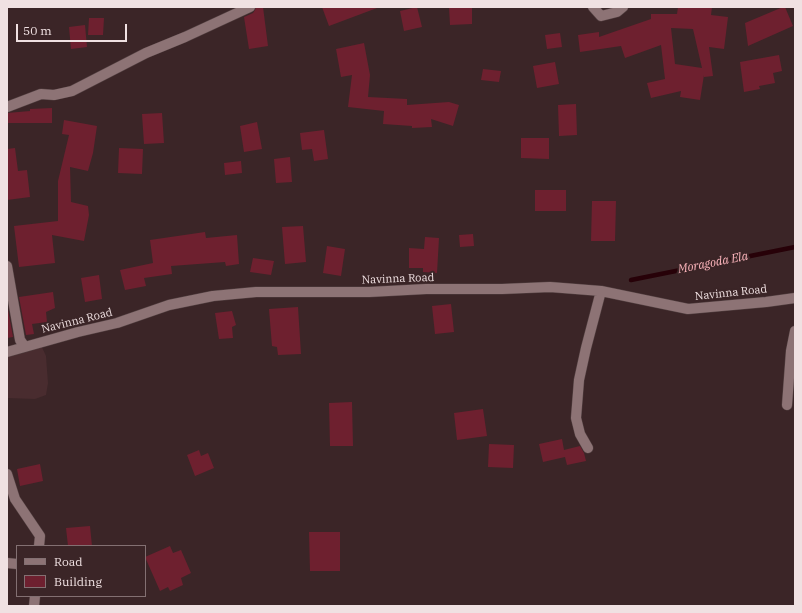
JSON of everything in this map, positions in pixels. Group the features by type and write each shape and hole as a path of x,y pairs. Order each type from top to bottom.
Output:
{"street":[{"path":"7,107 41,94 54,95 72,91 146,53 250,7"},
{"path":"593,7 601,16 617,12 623,7"},
{"path":"7,266 20,340 25,347"},
{"name":"Navinna Road","path":"7,352 78,332 117,323 169,305 213,296 256,292 369,292 426,289 502,289 550,287 601,291 688,309 795,298"},
{"path":"588,448 580,434 576,418 579,380 601,291"},
{"path":"787,405 791,351 795,331"},
{"path":"7,474 15,499 40,536 39,545"}],"shaded area":[{"path":"40,343 46,356 48,383 46,395 35,399 7,398 7,352"}],"building":[{"path":"256,7 263,7 268,46 249,49 244,17 253,13"},
{"path":"322,7 377,7 377,8 329,26"},
{"path":"417,7 422,27 404,31 400,11"},
{"path":"449,7 472,7 472,24 450,25"},
{"path":"678,7 712,7 711,15 728,17 724,49 709,47 713,76 704,77 704,75 700,100 680,97 681,91 651,98 647,83 665,79 661,45 625,58 621,46 580,52 578,35 599,32 599,37 651,19 651,14 677,14","holes":["671,28 693,29 702,68 675,64"]},
{"path":"785,7 793,26 748,46 745,23"},
{"path":"89,18 104,18 103,35 88,35"},
{"path":"85,25 87,47 71,49 69,27"},
{"path":"560,33 562,47 547,49 545,35"},
{"path":"364,43 370,75 368,97 407,99 407,105 449,102 459,105 453,126 431,119 432,127 412,128 412,126 383,124 384,111 348,107 352,75 341,77 336,49"},
{"path":"779,55 782,71 773,73 775,83 759,86 760,89 744,92 740,62"},
{"path":"555,62 559,84 537,88 533,66"},
{"path":"483,69 501,71 499,82 481,80"},
{"path":"576,104 577,135 559,136 558,105"},
{"path":"52,108 52,123 7,123 7,113 30,111 30,109"},
{"path":"162,113 164,143 144,144 142,114"},
{"path":"64,120 97,126 93,153 88,171 70,167 71,202 88,206 89,215 84,241 52,235 55,263 19,267 14,226 58,221 58,181 69,135 62,134"},
{"path":"257,122 262,149 244,152 240,126"},
{"path":"324,130 328,159 314,161 312,149 302,150 300,133"},
{"path":"521,138 549,138 549,159 521,158"},
{"path":"15,148 18,171 27,170 30,197 7,200 7,149"},
{"path":"119,148 143,149 142,174 118,173"},
{"path":"290,157 292,182 276,183 274,159"},
{"path":"241,161 242,173 225,175 224,163"},
{"path":"535,190 566,190 566,211 535,211"},
{"path":"592,201 616,201 615,241 591,241"},
{"path":"303,226 306,262 285,264 282,227"},
{"path":"205,232 206,238 237,235 239,264 226,266 225,262 171,266 172,274 144,278 146,286 125,290 120,270 153,263 150,240"},
{"path":"473,234 474,246 460,247 459,235"},
{"path":"425,237 439,238 437,273 423,272 423,268 409,268 409,248 424,249"},
{"path":"327,246 345,249 341,276 323,273"},
{"path":"253,258 274,261 271,275 250,272"},
{"path":"99,275 102,299 85,302 81,278"},
{"path":"53,292 55,308 46,312 47,322 32,324 34,334 26,335 19,297"},
{"path":"7,304 13,337 7,338"},
{"path":"451,304 454,332 435,334 432,306"},
{"path":"298,307 301,354 278,355 277,347 272,346 269,309"},
{"path":"232,311 236,325 232,327 233,338 219,339 215,313"},
{"path":"352,402 353,446 330,446 329,403"},
{"path":"483,409 487,436 457,440 454,413"},
{"path":"562,439 564,450 580,446 586,461 567,465 565,457 543,462 539,444"},
{"path":"489,444 514,445 513,468 488,467"},
{"path":"199,450 201,456 208,453 214,468 195,476 187,455"},
{"path":"40,464 43,481 20,486 17,469"},
{"path":"90,526 92,545 68,545 66,528"},
{"path":"309,532 340,532 340,571 310,571"},
{"path":"170,546 173,553 181,550 191,573 181,578 183,585 170,591 168,587 160,591 146,557"}],"waterway":[{"name":"Moragoda Ela","path":"631,280 795,247"}]}
